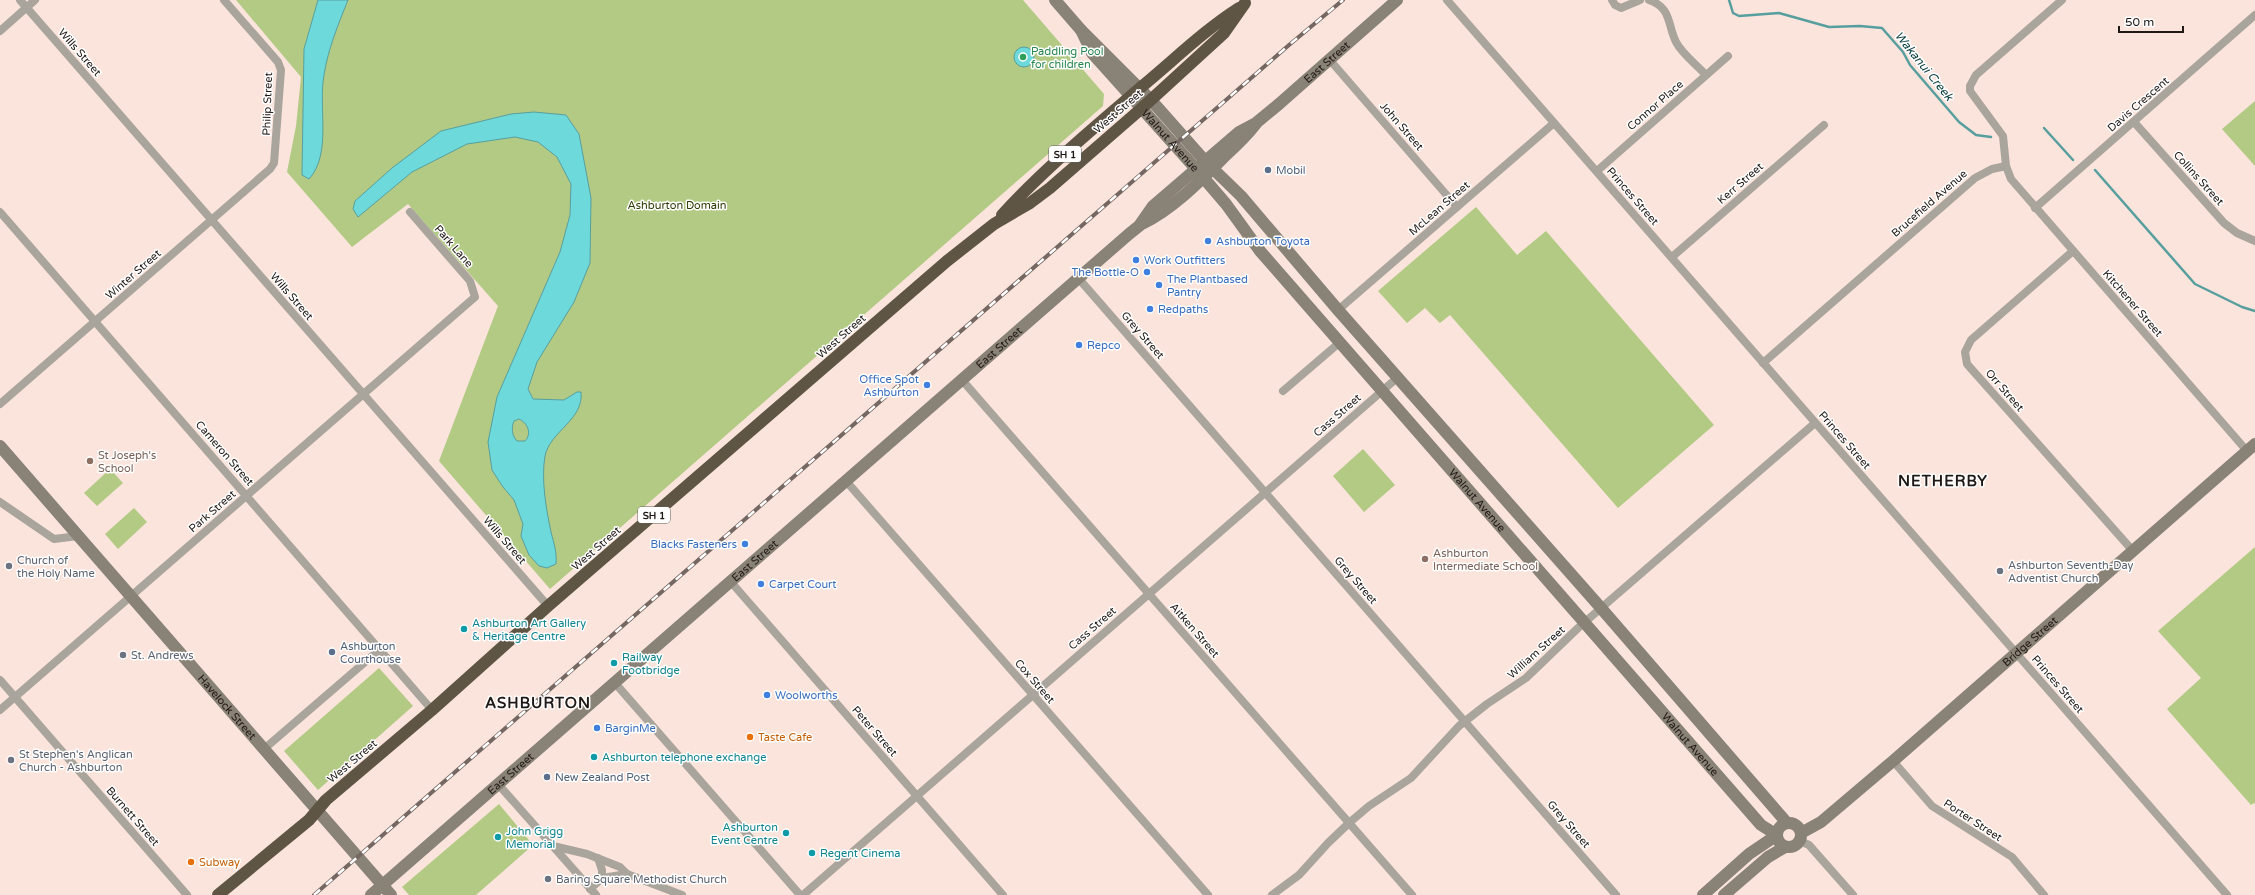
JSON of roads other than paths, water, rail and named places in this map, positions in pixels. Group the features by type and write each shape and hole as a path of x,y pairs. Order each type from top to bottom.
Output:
{"highway":[{"name":"West Street","path":"994,224 1030,185 1215,24 1247,2"},
{"name":"West Street","path":"218,895 292,834 318,810 326,800 432,710 548,606 947,261 994,224 1030,203 1050,188 1224,33 1247,2"}],"street":[{"name":"Wills Street","path":"20,0 548,606"},
{"path":"0,31 35,0"},
{"name":"Philip Street","path":"224,0 274,58 281,70 275,157"},
{"name":"Walnut Avenue","path":"1055,0 1135,93 1204,169 1226,204 1260,251 1339,343 1761,825 1777,835"},
{"name":"East Street","path":"371,895 1139,226 1161,215 1204,169 1245,138 1256,123 1397,0"},
{"name":"Princes Street","path":"1447,0 2227,895"},
{"path":"1612,0 1615,5 1621,8 1640,0"},
{"path":"1648,0 1656,3 1667,12 1677,43 1706,75"},
{"path":"2006,166 2003,136 1976,101 1970,91 1970,86 1976,76 2062,0"},
{"name":"Davis Crescent","path":"2035,208 2255,15"},
{"name":"Connor Place","path":"1597,171 1728,56"},
{"name":"John Street","path":"1329,59 1458,207"},
{"name":"Collins Street","path":"2134,122 2224,223 2237,233 2255,241"},
{"name":"McLean Street","path":"1338,310 1554,123"},
{"name":"Kerr Street","path":"1672,257 1824,125"},
{"name":"Winter Street","path":"0,404 270,169 275,157"},
{"name":"Kitchener Street","path":"2006,166 2011,179 2035,208 2251,448"},
{"name":"Brucefield Avenue","path":"1763,363 1975,178 1992,169 2006,166"},
{"name":"Walnut Avenue","path":"1204,169 1241,196 1277,236 1397,378 1601,608 1787,823"},
{"name":"Cameron Street","path":"0,212 432,710"},
{"name":"Park Lane","path":"410,212 470,281 475,297"},
{"path":"1260,251 1277,236"},
{"name":"Orr Street","path":"2074,252 1971,340 1965,352 1967,364 2132,551"},
{"name":"Grey Street","path":"1079,279 1616,895"},
{"name":"Park Street","path":"0,710 475,297"},
{"path":"1283,391 1339,343"},
{"name":"Cass Street","path":"801,895 917,796 1397,378"},
{"name":"Aitken Street","path":"962,380 1412,895"},
{"name":"William Street","path":"1272,895 1299,875 1328,842 1369,806 1411,778 1465,722 1487,704 1526,678 1584,622 1815,423"},
{"name":"Havelock Street","path":"0,446 391,895"},
{"name":"Bridge Street","path":"1801,837 1893,761 2251,448"},
{"name":"Cox Street","path":"846,481 1208,895"},
{"path":"0,502 54,539 78,536"},
{"name":"Peter Street","path":"730,582 1003,895"},
{"path":"264,749 379,650"},
{"name":"Burnett Street","path":"0,680 187,895"},
{"path":"615,683 801,895"},
{"name":"Porter Street","path":"1893,761 1932,806 2012,857 2044,895"},
{"path":"498,784 593,892 602,878 601,864 598,858"},
{"path":"1785,847 1779,843 1777,835 1779,828 1787,823 1798,826 1801,837 1809,844 1853,895"},
{"path":"1749,854 1759,839 1761,825"},
{"path":"1703,895 1749,854 1777,835"},
{"path":"1724,895 1768,857 1785,847 1796,846 1801,837"},
{"path":"553,846 598,858 620,867 627,874 682,895"},
{"path":"602,878 627,874"}],"water":[{"path":"318,0 348,0 334,37 326,65 322,101 322,144 316,169 309,179 302,175 304,49"},
{"name":"Paddling Pool for children","path":"1024,47 1031,50 1034,57 1031,64 1024,67 1017,64 1014,57 1017,50"},
{"path":"534,112 566,115 579,134 591,198 590,263 574,302 537,362 528,389 533,399 564,400 577,392 581,392 581,402 577,410 572,418 553,439 545,456 544,474 546,504 556,560 556,564 547,568 539,566 529,555 521,536 523,524 514,500 492,470 488,442 497,397 560,252 570,215 571,184 557,157 538,142 515,137 467,144 412,172 358,217 353,209 355,201 392,168 441,131 511,114","holes":["519,419 527,426 529,432 525,441 517,441 513,434 513,424 514,421"]}],"waterway":[{"name":"Wakanui Creek","path":"1729,0 1733,13 1739,16 1779,13 1829,27 1860,26 1882,28 1903,52 1910,65 1959,122 1976,135 1991,137"},
{"name":"Wakanui Creek","path":"2044,128 2073,160"},
{"name":"Wakanui Creek","path":"2095,170 2195,284 2242,307 2255,311"}],"railway":[{"path":"314,895 1289,45 1343,0"}],"place":[{"name":"Paddling Pool for children","path":"1023,57"},
{"name":"Mobil","path":"1268,170"},
{"name":"Ashburton Toyota","path":"1208,241"},
{"name":"Work Outfitters","path":"1136,260"},
{"name":"The Bottle-O","path":"1147,272"},
{"name":"The Plantbased Pantry","path":"1159,285"},
{"name":"Redpaths","path":"1150,309"},
{"name":"Repco","path":"1079,345"},
{"name":"Office Spot Ashburton","path":"927,385"},
{"name":"St Joseph's School","path":"90,461"},
{"name":"Blacks Fasteners","path":"745,544"},
{"name":"Ashburton Intermediate School","path":"1425,559"},
{"name":"Church of the Holy Name","path":"9,566"},
{"name":"Ashburton Seventh-Day Adventist Church","path":"2000,571"},
{"name":"Carpet Court","path":"761,584"},
{"name":"Ashburton Art Gallery & Heritage Centre","path":"464,629"},
{"name":"Ashburton Courthouse","path":"332,652"},
{"name":"St. Andrews","path":"123,655"},
{"name":"Railway Footbridge","path":"614,663"},
{"name":"Woolworths","path":"767,695"},
{"name":"BarginMe","path":"597,728"},
{"name":"Taste Cafe","path":"750,737"},
{"name":"Ashburton telephone exchange","path":"594,757"},
{"name":"St Stephen's Anglican Church - Ashburton","path":"11,760"},
{"name":"New Zealand Post","path":"547,777"},
{"name":"Ashburton Event Centre","path":"786,833"},
{"name":"John Grigg Memorial","path":"498,837"},
{"name":"Regent Cinema","path":"812,853"},
{"name":"Subway","path":"191,862"},
{"name":"Baring Square Methodist Church","path":"548,879"}],"district":[{"name":"NETHERBY","path":"1943,481"},
{"name":"ASHBURTON","path":"538,703"}],"park label":[{"name":"Ashburton Domain","path":"677,205"}]}
